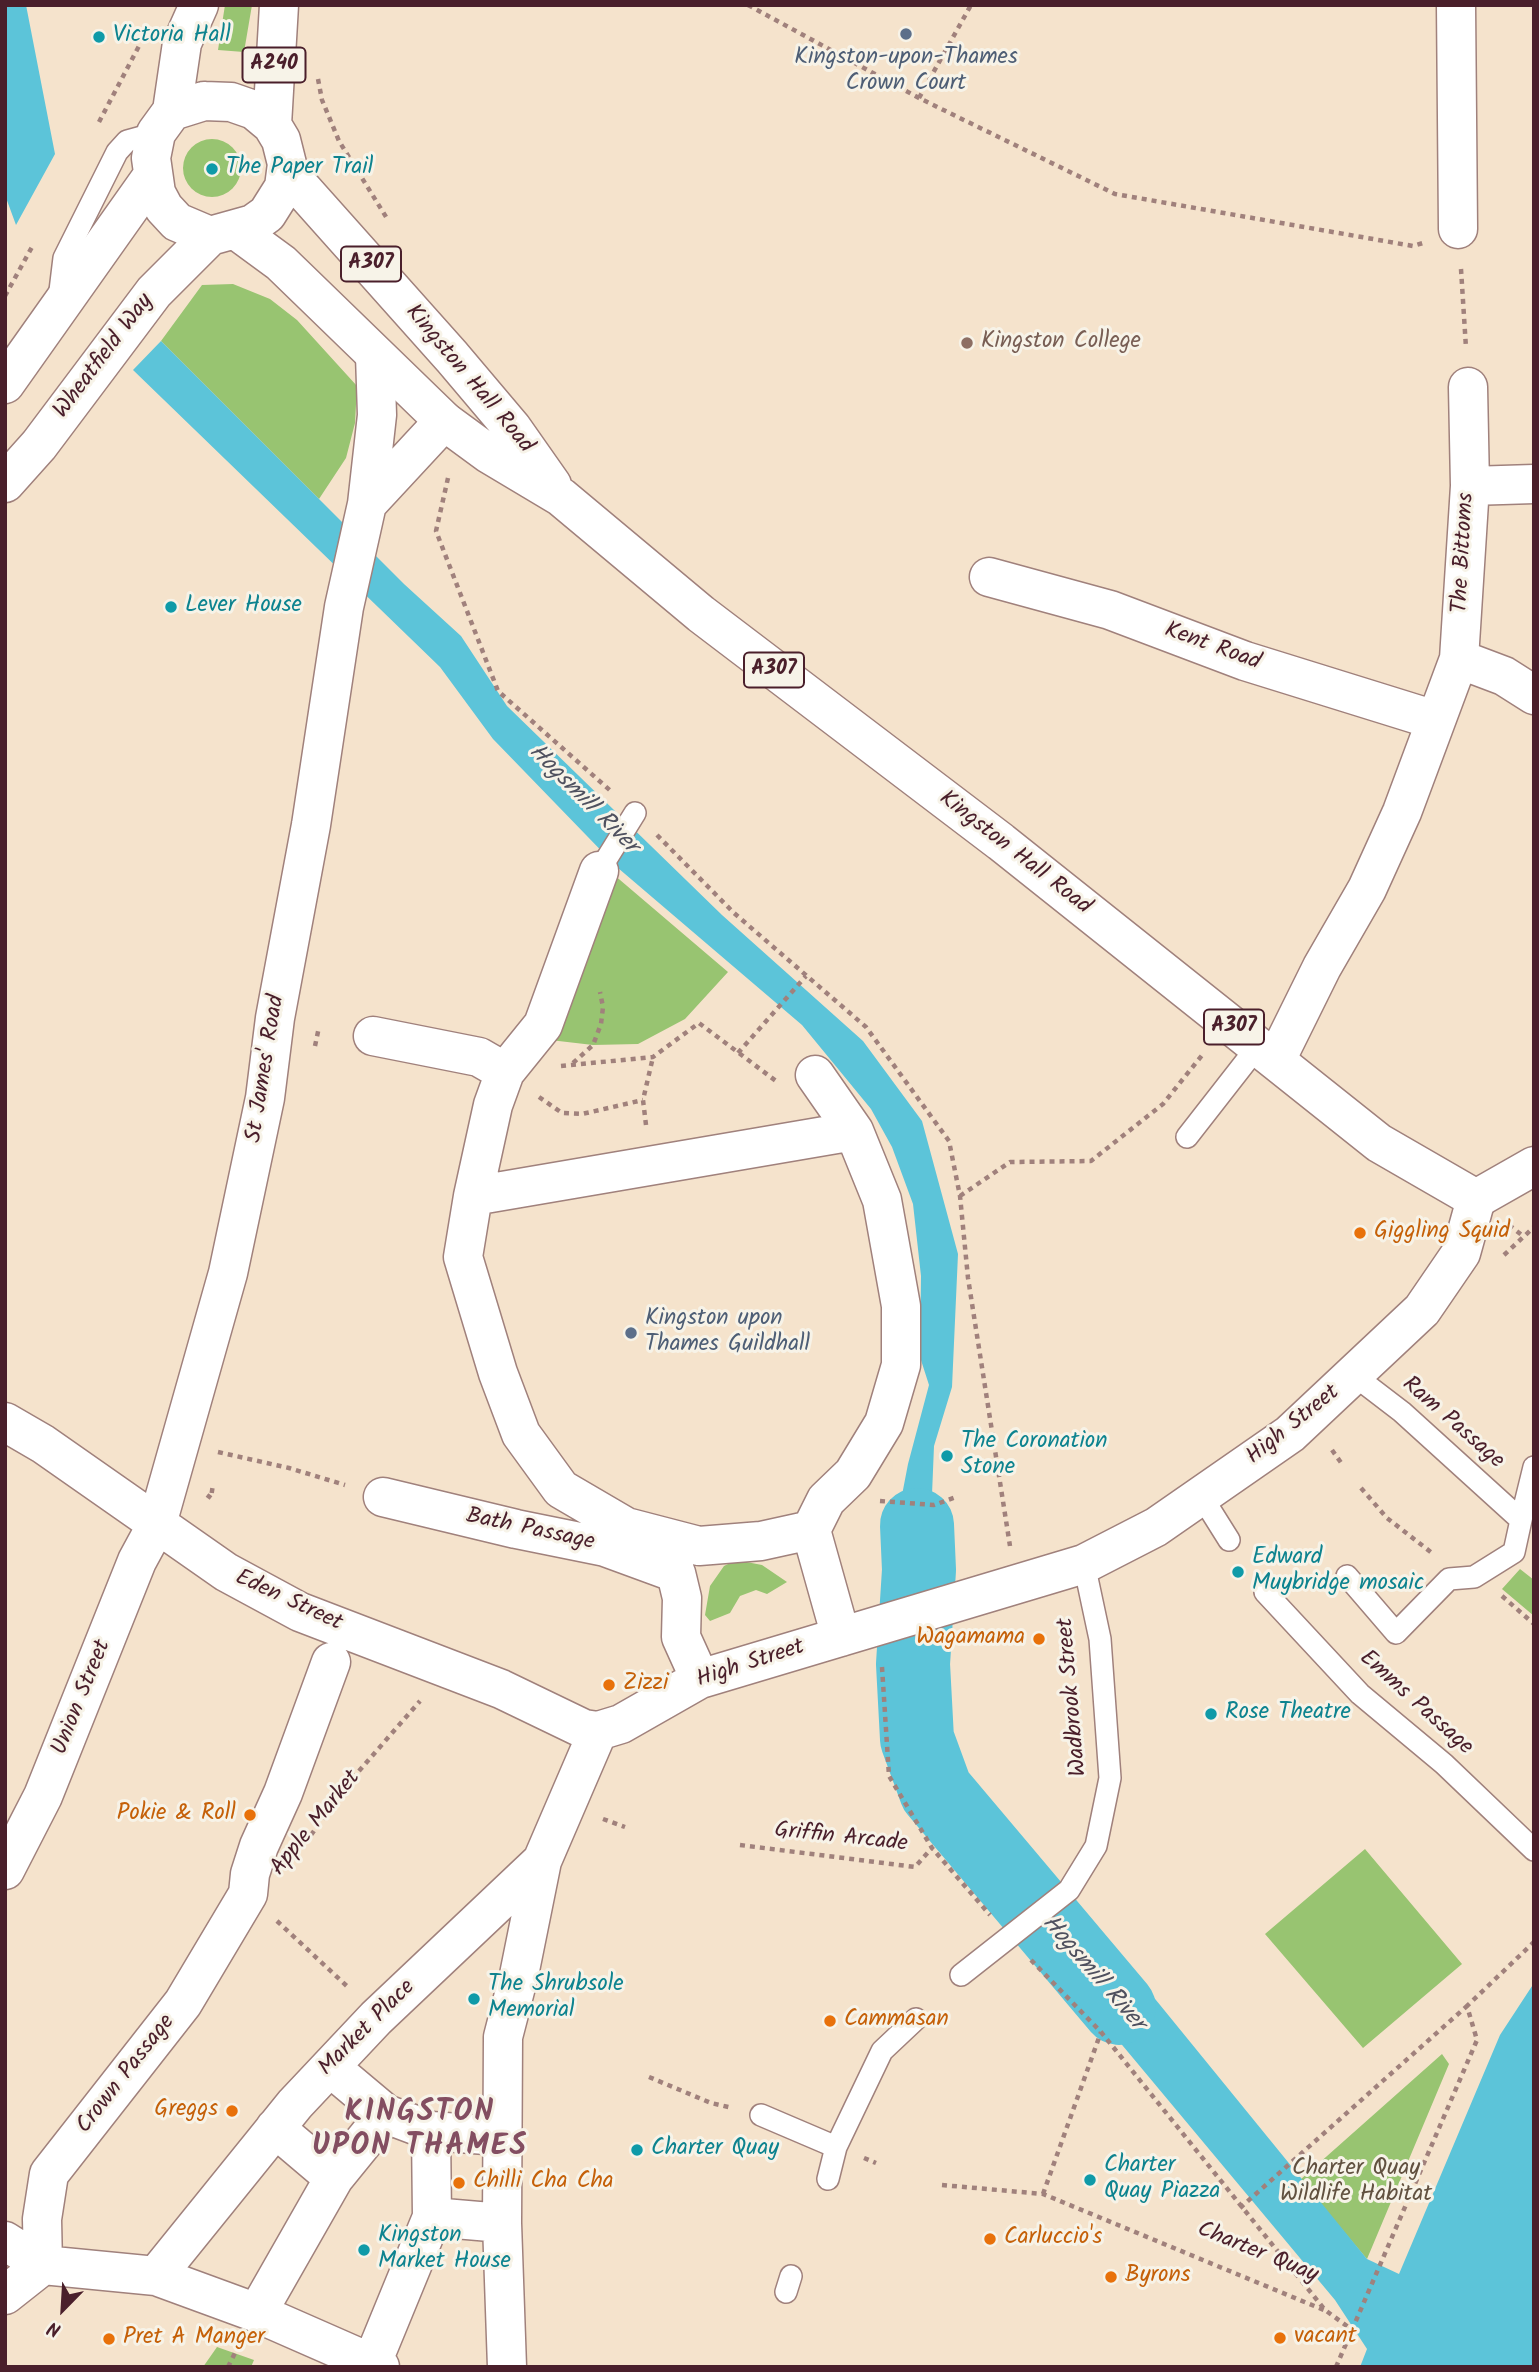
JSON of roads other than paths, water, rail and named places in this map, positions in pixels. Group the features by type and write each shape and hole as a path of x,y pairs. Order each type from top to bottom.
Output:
{"street":[{"path":"164,122 204,101 231,102 254,110 272,125 281,140 287,172 277,202 253,225 223,233 177,222 164,208 152,175 151,158 164,122 182,44 199,5"},
{"name":"A240","path":"272,125 279,5"},
{"path":"1456,5 1458,229"},
{"name":"Kingston Hall Road","path":"287,172 512,428 561,497"},
{"path":"5,384 152,175"},
{"name":"Kingston Hall Road","path":"223,233 281,263 444,421 489,454 561,497 701,614 1001,842 1379,1143 1476,1199"},
{"name":"Wheatfield Way","path":"5,483 39,445 154,292 223,233"},
{"name":"St James' Road","path":"157,1524 228,1273 265,1098 275,1018 311,825 344,607 367,508 377,415 375,355"},
{"name":"The Bittoms","path":"1267,1053 1322,967 1367,889 1402,812 1459,659 1470,486 1468,387"},
{"path":"367,508 444,421"},
{"path":"1470,486 1534,484"},
{"name":"Kent Road","path":"989,577 1110,610 1245,661 1435,720"},
{"path":"1459,659 1504,676 1534,695"},
{"path":"599,871 543,1025 514,1060 493,1105 473,1196 463,1257 498,1373 521,1434 561,1489 626,1527 699,1546 761,1541 811,1530"},
{"path":"373,1036 479,1057 514,1060"},
{"path":"811,1530 826,1500 853,1474 884,1423 901,1365 901,1306 882,1200 855,1130 815,1075"},
{"path":"473,1196 855,1130"},
{"path":"1476,1199 1534,1166"},
{"name":"High Street","path":"598,1731 621,1724 700,1679 864,1641 976,1594 1084,1564 1145,1533 1202,1497 1290,1434 1355,1376 1422,1310 1461,1253 1476,1199"},
{"name":"Eden Street","path":"5,1422 43,1444 226,1572 300,1612 500,1689 584,1729 598,1731"},
{"name":"Bath Passage","path":"383,1497 516,1530 604,1547 676,1573 682,1598 681,1637 700,1679"},
{"name":"Union Street","path":"5,1870 43,1796 138,1561 157,1524"},
{"path":"811,1530 864,1641"},
{"name":"Apple Market","path":"248,1894 250,1874 259,1846 283,1793 331,1662"},
{"name":"Market Place","path":"507,2367 500,2136 503,2037 542,1861 598,1731"},
{"name":"Market Place","path":"146,2276 275,2128 376,2018 542,1861"},
{"name":"Crown Passage","path":"43,2265 42,2219 49,2174 183,2003 248,1894"},
{"path":"330,2067 386,2114 431,2131 500,2136"},
{"path":"248,2328 334,2178 386,2114"},
{"path":"275,2128 334,2178"},
{"path":"5,2241 43,2265 146,2276 248,2328 376,2365 432,2217 431,2131"},
{"path":"432,2217 502,2223"},
{"path":"5,2295 43,2265"}],"lane":[{"path":"57,312 64,258 117,152 127,141 164,122"},
{"path":"599,871 633,816"},
{"path":"1187,1137 1267,1053"},
{"name":"Ram Passage","path":"1355,1376 1402,1412 1521,1520"},
{"path":"1347,1576 1396,1633 1448,1579 1474,1577 1514,1552 1534,1467"},
{"path":"1202,1497 1230,1540"},
{"name":"Wadbrook Street","path":"961,1975 1069,1890 1096,1846 1110,1778 1100,1639 1084,1564"},
{"name":"Emms Passage","path":"1265,1592 1360,1694 1444,1764 1534,1850"},
{"path":"828,2179 836,2147 882,2051 916,2018"},
{"path":"761,2115 836,2147"}],"water":[{"path":"5,5 26,5 55,154 16,225 5,195"},
{"path":"161,341 404,584 461,636 507,706 722,915 863,1041 922,1121 958,1254 952,1387 934,1446 930,1543 895,1556 897,1521 908,1464 929,1385 920,1357 921,1276 913,1204 892,1147 871,1109 802,1025 618,868 493,739 440,667 133,370"},
{"path":"925,1657 947,1767 1043,1871 1001,1905 911,1793 894,1757 887,1666"},
{"path":"1081,1908 1367,2259 1399,2274 1500,2035 1534,1983 1534,2367 1360,2367 1367,2349 1335,2300 1037,1943"}],"waterway":[{"name":"Hogsmill River","path":"917,1525 919,1570 913,1664 917,1739 936,1791 1119,2008"}],"place":[{"name":"Kingston-upon-Thames Crown Court","path":"906,34"},
{"name":"Victoria Hall","path":"99,37"},
{"name":"The Paper Trail","path":"212,169"},
{"name":"Kingston College","path":"967,343"},
{"name":"Lever House","path":"171,607"},
{"name":"Giggling Squid","path":"1360,1233"},
{"name":"Kingston upon Thames Guildhall","path":"631,1333"},
{"name":"The Coronation Stone","path":"947,1456"},
{"name":"Edward Muybridge mosaic","path":"1238,1572"},
{"name":"Wagamama","path":"1039,1639"},
{"name":"Zizzi","path":"609,1685"},
{"name":"Rose Theatre","path":"1211,1714"},
{"name":"Pokie & Roll","path":"250,1815"},
{"name":"The Shrubsole Memorial","path":"474,1999"},
{"name":"Cammasan","path":"830,2021"},
{"name":"Greggs","path":"232,2111"},
{"name":"Charter Quay","path":"637,2150"},
{"name":"Charter Quay Piazza","path":"1090,2180"},
{"name":"Chilli Cha Cha","path":"459,2183"},
{"name":"Carluccio's","path":"990,2239"},
{"name":"Kingston Market House","path":"364,2250"},
{"name":"Byrons","path":"1111,2277"},
{"name":"vacant","path":"1280,2338"},
{"name":"Pret A Manger","path":"109,2339"}],"district":[{"name":"KINGSTON UPON THAMES","path":"420,2132"}],"park label":[{"name":"Charter Quay Wildlife Habitat","path":"1356,2183"}]}
